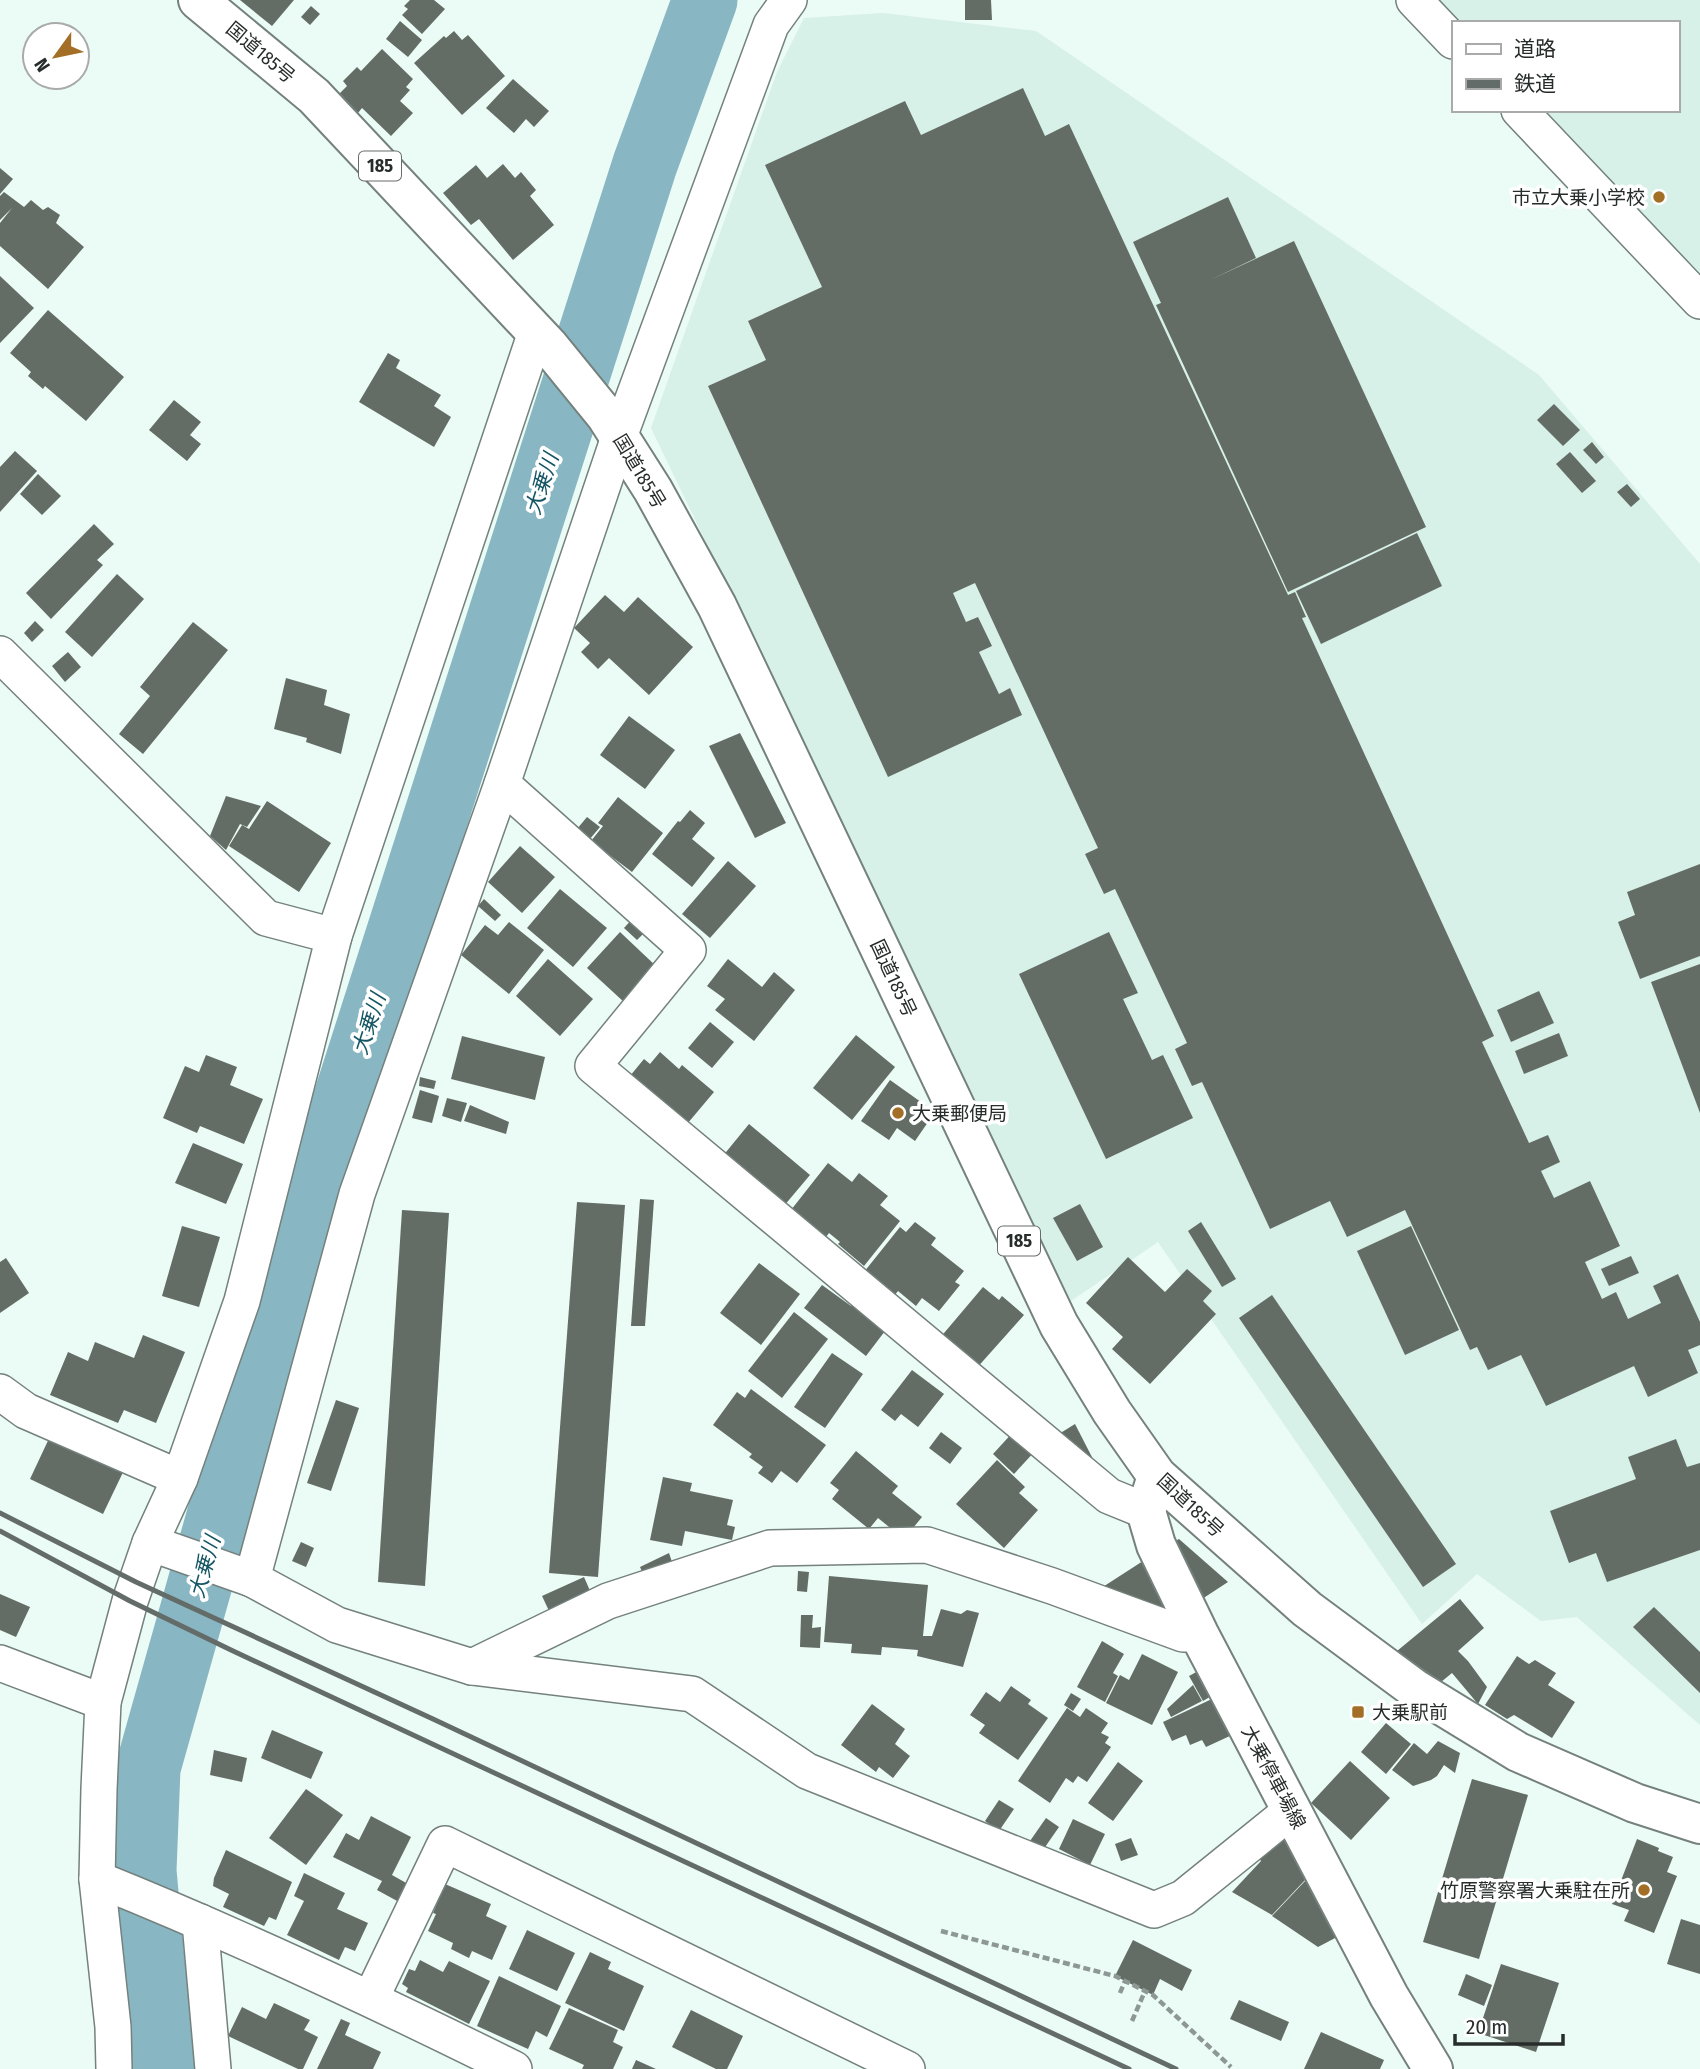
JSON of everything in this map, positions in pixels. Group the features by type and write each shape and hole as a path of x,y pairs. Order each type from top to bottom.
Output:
{"main road":[{"name":"国道185号","path":"198,0 314,96 542,339 613,426 653,490 717,606 1059,1325 1112,1412 1152,1494 1415,1689 1518,1752 1635,1803 1700,1824"},
{"name":"大乗停車場線","path":"1152,1494 1156,1545 1199,1634 1389,1996 1433,2069"}],"street":[{"path":"246,1577 357,1194 502,784 613,426 771,25 789,0"},
{"path":"1414,0 1452,40"},
{"path":"1521,112 1700,301"},
{"path":"114,2069 110,1884 99,1789 103,1702 130,1601 164,1548 180,1478 242,1301 334,936 542,339"},
{"path":"0,654 266,918 334,936"},
{"path":"502,784 688,950 593,1066 1109,1496 1152,1494"},
{"path":"0,1392 26,1411 180,1478"},
{"path":"472,1667 608,1601 770,1548 927,1545 1052,1586 1182,1634 1199,1634"},
{"path":"164,1548 246,1577 337,1625 472,1667 692,1694 807,1771 1154,1910 1183,1898 1292,1810"},
{"path":"0,1663 103,1702"},
{"path":"371,1998 445,1844 907,2069"},
{"path":"110,1884 371,1998 514,2069"},
{"path":"190,1917 213,2069"}],"path":[{"path":"941,1931 1115,1976 1153,1995 1231,2067"},
{"path":"1119,1993 1125,1981"},
{"path":"1132,2021 1145,1991"}],"shaded area":[{"name":"市立大乗小学校","path":"1434,0 1700,0 1700,284 1539,112 1679,112 1679,21 1454,21"},
{"path":"883,13 1036,31 1539,375 1700,564 1700,1725 1577,1617 1541,1621 1477,1574 1422,1624 1158,1242 1071,1301 651,428 777,72 804,18"}],"building":[{"path":"240,0 294,0 272,26"},
{"path":"410,0 434,0 445,9 422,34 402,15 408,9 404,6"},
{"path":"965,0 991,0 992,20 965,20"},
{"path":"311,6 320,14 310,25 301,17"},
{"path":"400,21 422,40 408,57 386,39"},
{"path":"454,31 462,40 468,35 505,76 462,115 414,63 444,36 446,38"},
{"path":"382,49 413,79 406,87 410,90 400,101 413,113 391,136 362,108 358,113 338,95 347,86 343,81 357,67 361,71"},
{"path":"513,79 549,111 534,127 526,119 514,133 486,108"},
{"path":"1023,88 1045,136 1069,124 1288,595 1295,592 1306,617 1302,618 1494,1036 1482,1042 1529,1143 1548,1135 1560,1162 1541,1171 1554,1198 1590,1181 1620,1246 1585,1262 1602,1299 1616,1292 1628,1319 1661,1303 1653,1286 1678,1274 1700,1322 1700,1345 1688,1350 1698,1373 1648,1397 1634,1366 1546,1406 1521,1355 1488,1370 1477,1347 1470,1350 1405,1210 1347,1237 1330,1201 1270,1229 1202,1082 1192,1086 1175,1049 1187,1043 1115,889 1104,894 1085,854 1098,848 975,583 953,593 966,622 978,617 992,646 979,652 999,694 1010,688 1022,715 888,777 708,386 766,360 748,321 822,287 765,165 905,101 921,135"},
{"path":"503,164 515,178 521,172 536,190 530,196 554,225 513,260 479,219 471,225 443,193 476,165 487,178"},
{"path":"0,168 13,179 0,194"},
{"path":"4,192 24,207 31,200 43,210 48,207 60,215 56,223 84,247 48,289 0,246 0,223 12,208 0,220 0,196"},
{"path":"1228,197 1256,258 1210,280 1294,241 1426,527 1288,592 1156,305 1161,303 1133,242"},
{"path":"0,276 34,308 0,343"},
{"path":"48,310 124,377 86,421 45,386 43,389 28,376 31,372 10,353"},
{"path":"388,353 400,360 396,368 441,395 434,406 451,417 434,447 359,402"},
{"path":"174,400 201,422 190,435 201,444 187,461 149,430"},
{"path":"1554,404 1580,430 1563,446 1537,420"},
{"path":"1592,442 1604,457 1596,464 1583,450"},
{"path":"15,451 37,471 0,512 0,467"},
{"path":"1570,452 1596,481 1582,493 1556,464"},
{"path":"38,474 61,496 42,515 20,494"},
{"path":"1627,484 1640,499 1631,507 1617,492"},
{"path":"94,524 114,544 97,560 103,565 51,619 26,593"},
{"path":"1417,533 1442,586 1321,644 1296,591"},
{"path":"117,574 144,599 92,657 65,632"},
{"path":"605,595 624,612 638,597 693,647 649,695 609,658 598,669 581,652 590,643 574,628"},
{"path":"35,621 44,630 32,642 24,633"},
{"path":"193,622 228,650 143,754 119,734 150,696 140,687"},
{"path":"68,652 81,667 65,682 52,666"},
{"path":"286,678 327,690 324,705 350,714 341,754 306,742 307,738 274,729"},
{"path":"629,716 675,750 645,789 600,755"},
{"path":"740,733 786,823 755,838 709,746"},
{"path":"226,796 261,806 247,827 240,824 226,850 210,836"},
{"path":"618,797 663,833 632,872 591,841 603,826 598,823"},
{"path":"267,801 331,843 299,892 229,846 242,825 249,829"},
{"path":"690,810 705,823 692,839 715,858 692,887 652,854"},
{"path":"587,817 600,827 589,840 577,829"},
{"path":"520,846 555,877 522,913 488,882"},
{"path":"728,861 756,886 710,938 682,914"},
{"path":"1700,864 1700,956 1640,979 1618,922 1635,915 1627,892"},
{"path":"560,889 607,928 573,967 527,928"},
{"path":"484,899 501,915 495,921 478,906"},
{"path":"633,918 646,931 637,940 624,928"},
{"path":"509,922 544,950 509,994 461,955 485,925 498,935"},
{"path":"620,932 657,967 625,1003 587,968"},
{"path":"1109,932 1138,993 1123,999 1152,1060 1163,1055 1193,1118 1106,1159 1019,974"},
{"path":"548,959 593,999 560,1036 516,996"},
{"path":"728,959 762,987 774,972 795,990 754,1041 715,1010 725,999 707,986"},
{"path":"1700,964 1700,1113 1651,982"},
{"path":"1539,991 1554,1023 1511,1042 1497,1010"},
{"path":"710,1022 734,1042 712,1068 688,1048"},
{"path":"1559,1033 1568,1056 1524,1074 1515,1051"},
{"path":"856,1035 895,1067 852,1120 813,1088"},
{"path":"462,1036 545,1057 535,1100 451,1079"},
{"path":"660,1052 679,1069 682,1065 714,1092 682,1130 625,1082 644,1059 650,1064"},
{"path":"206,1055 237,1067 230,1085 263,1099 244,1144 200,1126 197,1133 163,1118 185,1066 199,1072"},
{"path":"420,1077 436,1081 434,1089 419,1086"},
{"path":"890,1080 935,1112 915,1141 897,1128 889,1140 861,1121"},
{"path":"420,1090 439,1096 432,1123 412,1118"},
{"path":"447,1098 467,1103 461,1122 442,1116"},
{"path":"470,1105 509,1122 506,1134 464,1121"},
{"path":"749,1124 810,1175 783,1207 722,1157"},
{"path":"193,1143 243,1164 226,1204 175,1183"},
{"path":"828,1163 852,1182 859,1173 888,1196 880,1205 900,1221 864,1266 829,1233 826,1237 791,1210"},
{"path":"640,1199 654,1200 645,1326 631,1326"},
{"path":"577,1202 625,1205 598,1577 549,1573"},
{"path":"1080,1204 1103,1247 1077,1261 1053,1218"},
{"path":"402,1210 449,1213 425,1586 378,1582"},
{"path":"915,1222 936,1238 931,1245 964,1271 955,1282 960,1285 939,1311 922,1298 916,1306 898,1291 890,1301 860,1277 900,1227 906,1232"},
{"path":"1201,1222 1236,1279 1222,1287 1188,1231"},
{"path":"182,1226 220,1237 199,1307 162,1296"},
{"path":"1411,1226 1459,1330 1405,1355 1357,1251"},
{"path":"1631,1256 1639,1273 1609,1286 1601,1269"},
{"path":"1128,1257 1165,1292 1187,1269 1212,1291 1203,1301 1216,1314 1150,1384 1112,1349 1123,1337 1086,1303"},
{"path":"6,1258 29,1293 0,1313 0,1262"},
{"path":"759,1263 800,1294 761,1345 720,1313"},
{"path":"822,1285 851,1306 855,1300 876,1316 872,1322 885,1331 866,1356 804,1308"},
{"path":"983,1287 999,1300 1002,1296 1024,1315 975,1370 939,1339"},
{"path":"1272,1295 1456,1564 1423,1587 1239,1318"},
{"path":"794,1312 828,1339 782,1398 748,1371"},
{"path":"143,1335 185,1352 156,1423 124,1410 118,1423 50,1395 68,1352 88,1361 95,1342 134,1358"},
{"path":"832,1353 863,1374 825,1428 794,1407"},
{"path":"912,1370 944,1394 918,1427 901,1414 895,1421 881,1410"},
{"path":"751,1389 826,1445 797,1483 781,1471 772,1483 758,1473 763,1467 749,1457 752,1454 713,1425 737,1392 745,1398"},
{"path":"336,1400 359,1408 331,1491 307,1483"},
{"path":"1075,1424 1095,1463 1054,1437"},
{"path":"53,1430 126,1466 103,1514 30,1479"},
{"path":"1015,1430 1036,1450 1014,1474 993,1454"},
{"path":"941,1432 962,1448 950,1464 929,1448"},
{"path":"1676,1439 1687,1467 1700,1463 1700,1550 1607,1582 1596,1553 1569,1563 1550,1511 1636,1479 1628,1457"},
{"path":"856,1451 898,1486 892,1493 922,1517 904,1539 878,1518 869,1529 832,1499 839,1490 830,1483"},
{"path":"997,1460 1025,1487 1019,1493 1038,1510 1004,1548 956,1504"},
{"path":"663,1477 692,1483 690,1491 733,1500 727,1525 735,1527 732,1540 685,1531 682,1546 650,1540"},
{"path":"1179,1539 1228,1582 1202,1599 1172,1543"},
{"path":"301,1542 314,1548 306,1567 292,1561"},
{"path":"669,1553 672,1562 644,1576 640,1567"},
{"path":"1143,1561 1175,1624 1095,1592"},
{"path":"798,1571 809,1572 807,1592 797,1591"},
{"path":"829,1576 928,1585 923,1636 932,1636 941,1609 961,1614 967,1610 979,1613 963,1667 917,1656 918,1650 882,1647 881,1655 851,1653 852,1644 824,1642"},
{"path":"584,1577 591,1593 550,1613 542,1596"},
{"path":"0,1594 30,1607 16,1637 0,1630"},
{"path":"1460,1599 1484,1628 1458,1651 1487,1687 1478,1704 1452,1673 1441,1682 1397,1651"},
{"path":"1654,1607 1700,1652 1700,1693 1633,1627"},
{"path":"801,1615 813,1615 812,1628 821,1627 820,1648 800,1647"},
{"path":"1102,1641 1124,1654 1113,1673 1118,1676 1105,1702 1077,1687"},
{"path":"1142,1654 1178,1672 1152,1725 1106,1703 1120,1675 1129,1680"},
{"path":"1517,1656 1529,1664 1535,1660 1556,1673 1548,1685 1575,1702 1552,1738 1514,1715 1507,1719 1485,1705"},
{"path":"1200,1670 1213,1695 1203,1701 1189,1676"},
{"path":"1193,1685 1202,1701 1171,1717 1167,1709"},
{"path":"1011,1686 1031,1700 1028,1704 1048,1718 1018,1760 979,1733 985,1725 970,1715 986,1692 1000,1702"},
{"path":"1071,1693 1081,1699 1073,1711 1064,1705"},
{"path":"1214,1698 1232,1735 1206,1747 1202,1740 1190,1745 1186,1735 1172,1741 1163,1722"},
{"path":"872,1704 905,1729 895,1744 910,1756 893,1778 879,1767 876,1772 841,1745"},
{"path":"1067,1708 1080,1717 1086,1708 1108,1723 1101,1733 1109,1737 1105,1743 1111,1747 1087,1782 1078,1776 1073,1783 1066,1778 1050,1803 1018,1781"},
{"path":"1386,1723 1411,1744 1386,1774 1361,1752"},
{"path":"272,1730 323,1752 311,1779 261,1758"},
{"path":"1438,1741 1460,1753 1455,1773 1444,1765 1437,1776 1413,1786 1392,1770 1414,1743 1427,1754"},
{"path":"214,1750 247,1758 242,1782 210,1775"},
{"path":"1350,1761 1390,1798 1351,1840 1311,1803"},
{"path":"1118,1762 1143,1781 1113,1821 1088,1803"},
{"path":"1472,1779 1528,1795 1479,1959 1423,1942"},
{"path":"306,1789 343,1815 306,1865 269,1838"},
{"path":"999,1800 1014,1809 999,1831 985,1821"},
{"path":"371,1816 411,1837 392,1875 408,1884 399,1902 377,1890 382,1881 333,1857 346,1833 359,1840"},
{"path":"1046,1818 1059,1827 1043,1850 1030,1841"},
{"path":"1073,1819 1105,1834 1090,1865 1059,1849"},
{"path":"1279,1831 1306,1879 1272,1915 1232,1892 1261,1861 1256,1853"},
{"path":"1131,1838 1138,1855 1121,1861 1115,1844"},
{"name":"竹原警察署大乗駐在所","path":"1637,1839 1673,1857 1667,1872 1677,1876 1654,1933 1624,1921 1629,1910 1612,1904"},
{"path":"226,1850 292,1882 276,1920 269,1917 264,1926 223,1907 229,1894 213,1886"},
{"path":"304,1873 345,1893 337,1909 368,1923 355,1951 345,1947 339,1960 287,1935 304,1901 294,1896"},
{"path":"1306,1880 1337,1937 1318,1947 1272,1916"},
{"path":"445,1884 491,1904 486,1916 507,1926 492,1960 472,1951 469,1958 451,1949 453,1943 428,1931"},
{"path":"1681,1919 1700,1925 1700,1974 1667,1964"},
{"path":"527,1930 575,1953 557,1991 509,1969"},
{"path":"1133,1940 1192,1970 1182,1991 1160,1979 1153,1995 1115,1976"},
{"path":"590,1952 611,1962 608,1969 644,1986 624,2031 565,2003"},
{"path":"420,1960 443,1972 449,1961 490,1981 469,2024 406,1992 408,1988 402,1984 409,1969 415,1971"},
{"path":"1501,1964 1559,1983 1536,2052 1478,2033"},
{"path":"1466,1974 1492,1985 1484,2006 1458,1995"},
{"path":"499,1976 561,2006 547,2037 536,2031 528,2049 477,2026"},
{"path":"1239,2000 1289,2022 1281,2041 1230,2019"},
{"path":"274,2003 310,2020 304,2030 318,2037 303,2069 228,2036 242,2007 266,2019"},
{"path":"569,2008 618,2030 613,2042 623,2047 613,2069 582,2069 584,2065 549,2049"},
{"path":"691,2010 743,2036 727,2069 716,2069 672,2047"},
{"path":"341,2019 350,2023 345,2035 381,2052 373,2069 317,2069"},
{"path":"1321,2032 1384,2060 1380,2069 1304,2069"},
{"path":"636,2060 656,2069 632,2069"}],"waterway":[{"name":"大乗川","path":"162,2069 144,1871 148,1768 271,1332 645,164 705,0"}],"railway":[{"path":"0,1513 136,1582 1176,2069"},
{"path":"0,1531 130,1601 231,1650 1129,2069"}],"place":[{"name":"市立大乗小学校","path":"1659,197"},
{"name":"大乗郵便局","path":"898,1113"},
{"name":"大乗駅前","path":"1358,1712"},
{"name":"竹原警察署大乗駐在所","path":"1644,1890"}]}
